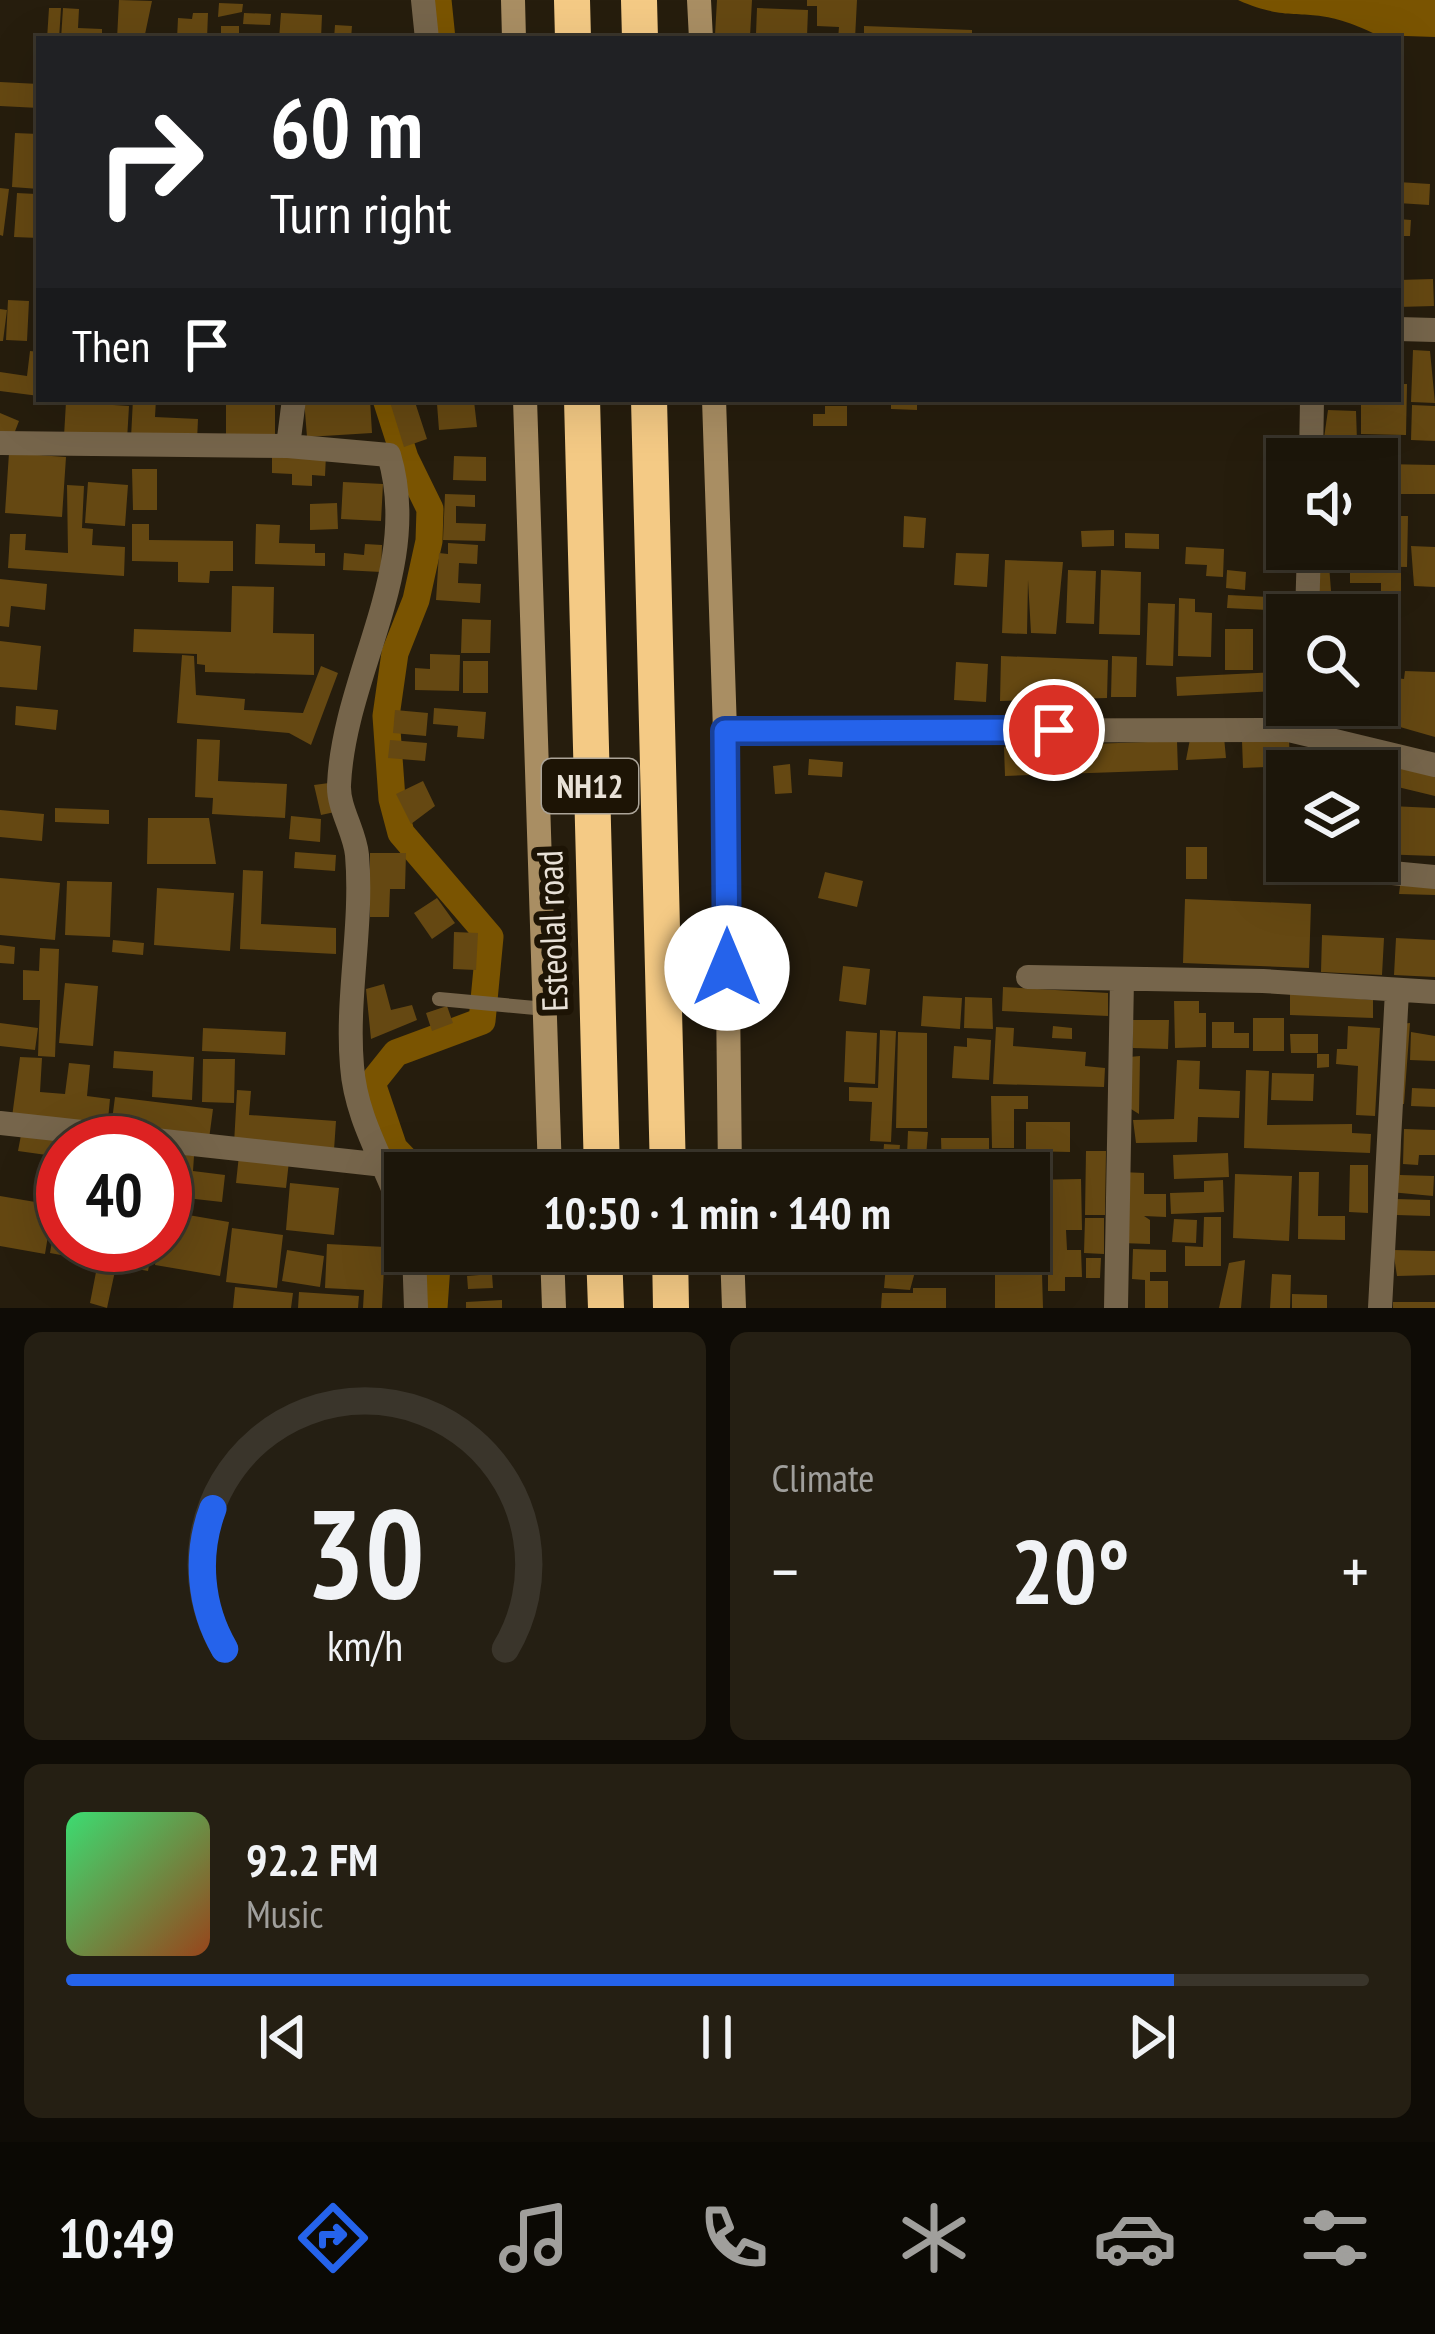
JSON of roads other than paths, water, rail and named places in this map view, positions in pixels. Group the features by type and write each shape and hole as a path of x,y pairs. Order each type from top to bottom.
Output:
{"highway":[{"path":"572,0 573,36"},
{"path":"639,0 640,36"},
{"name":"Esteolal road","path":"582,402 601,1152"},
{"name":"NH12","path":"650,402 668,1152"},
{"path":"605,1272 606,1308"},
{"path":"670,1272 671,1308"}],"street":[{"path":"423,0 428,36"},
{"path":"513,0 514,36"},
{"path":"699,0 700,36"},
{"path":"1401,329 1435,330"},
{"path":"288,446 294,402"},
{"path":"525,402 549,1152"},
{"path":"713,402 725,731 730,1152"},
{"path":"1311,438 1312,402"},
{"path":"1,451 288,446 389,454 398,485 388,604 348,717 338,790 357,853 352,1066 364,1128 384,1166"},
{"path":"1304,726 1304,734"},
{"path":"725,731 1304,734 1435,765"},
{"path":"1398,874 1435,877"},
{"path":"1028,976 1435,992"},
{"path":"1116,1308 1122,979"},
{"path":"1380,1308 1397,991"},
{"path":"0,1124 384,1166"},
{"path":"415,1272 416,1308"},
{"path":"553,1272 554,1308"},
{"path":"733,1272 734,1308"}],"lane":[{"path":"439,999 546,1009"}],"waterway":[{"path":"438,0 442,36"},
{"path":"387,402 405,458 430,509 429,541 416,600 395,653 386,716 392,799 401,833 490,937 482,1021 396,1053 372,1083 398,1152"},
{"path":"434,1308 437,1272"}]}
